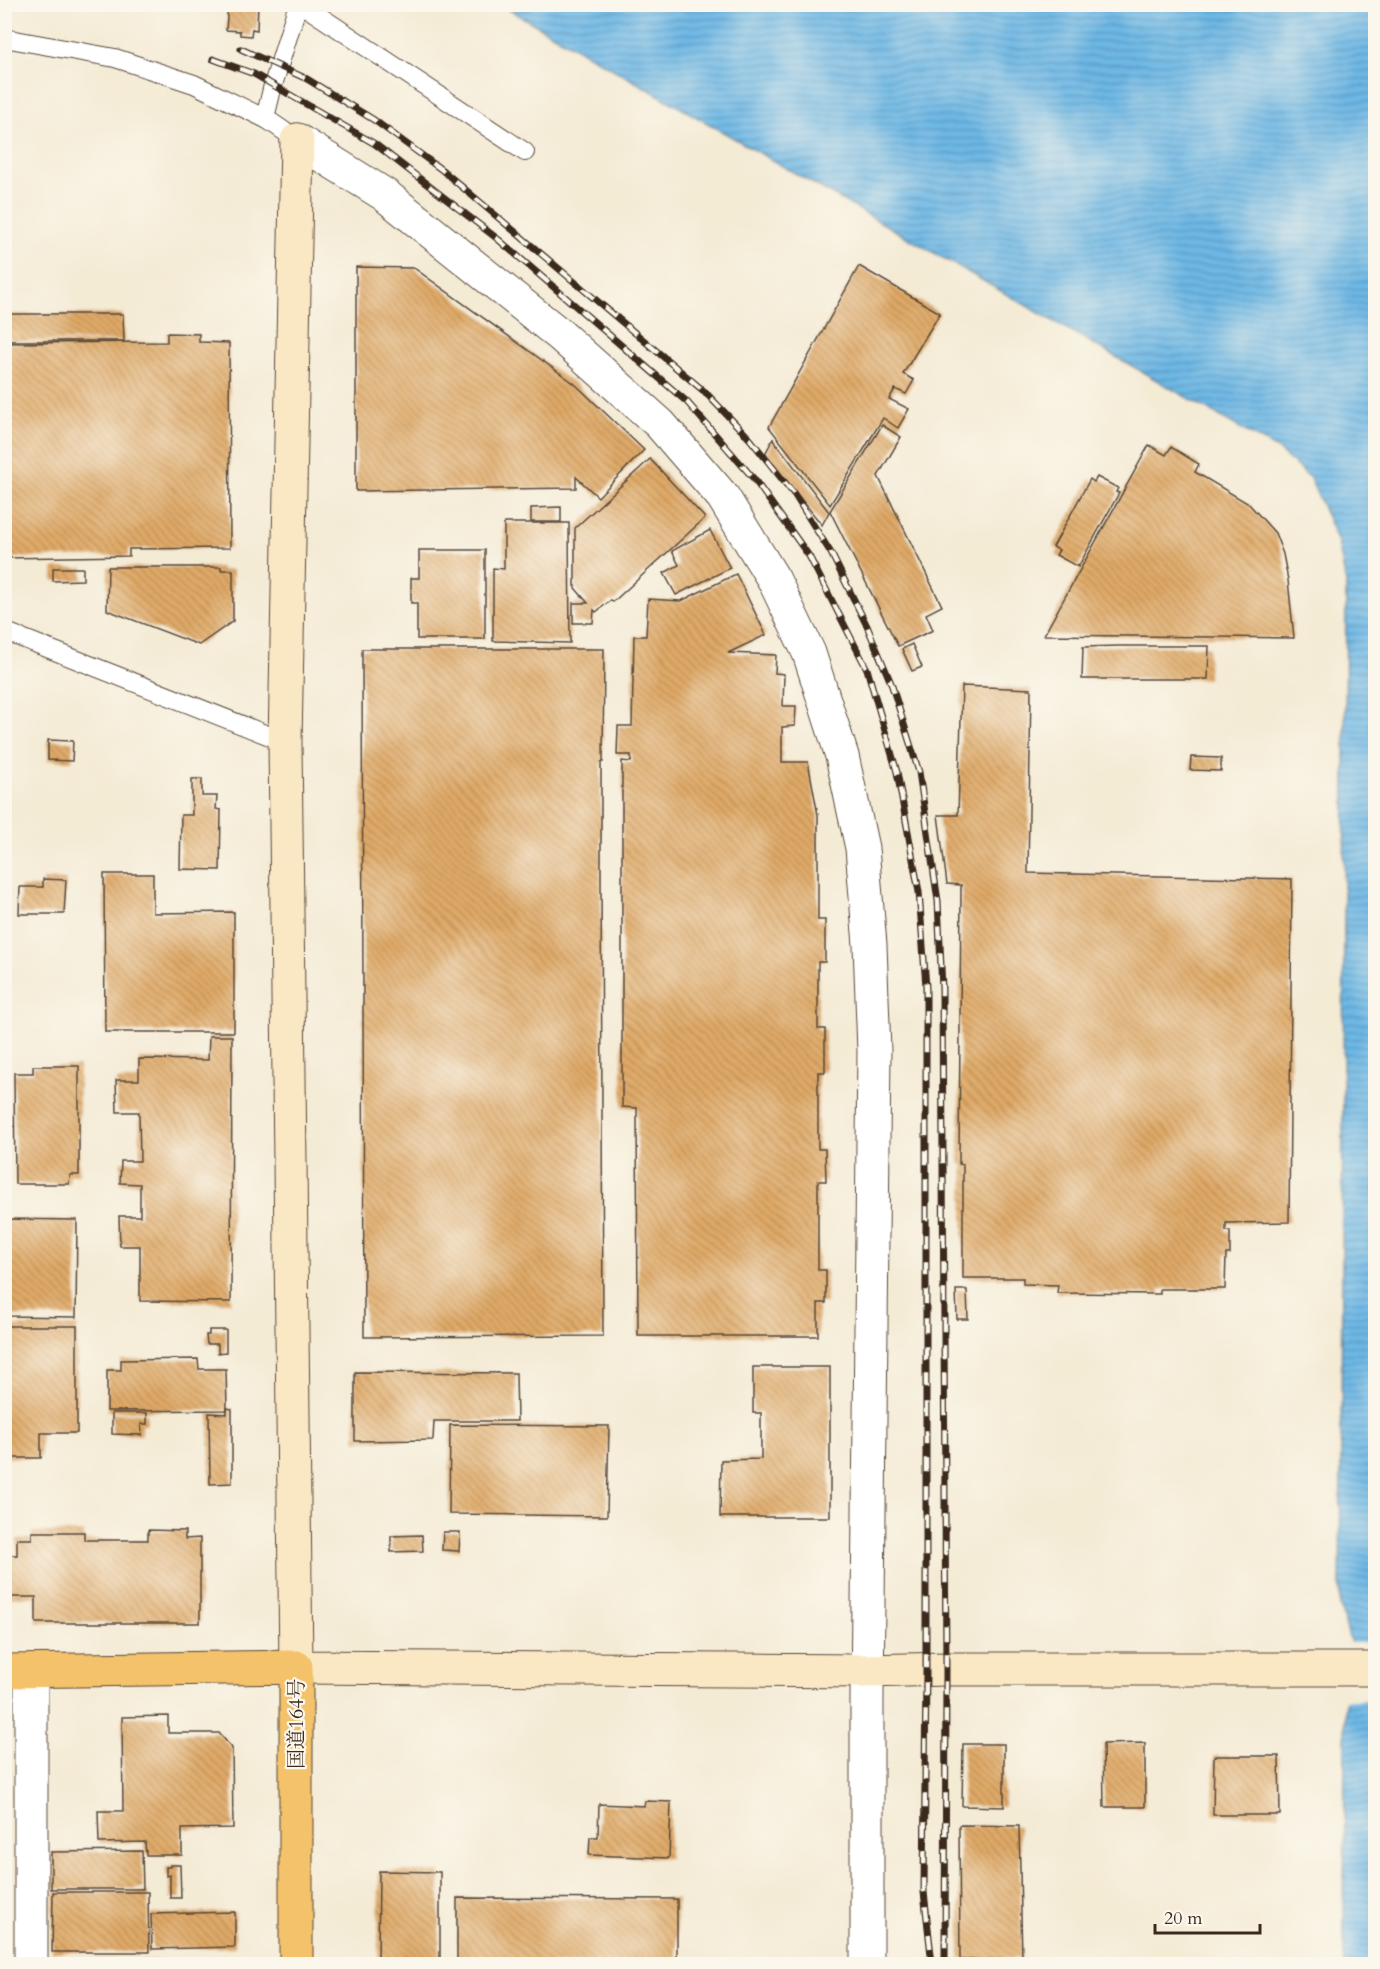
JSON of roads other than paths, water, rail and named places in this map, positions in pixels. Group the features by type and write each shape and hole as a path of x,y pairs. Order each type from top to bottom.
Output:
{"highway":[{"name":"国道164号","path":"18,1671 296,1667 297,1965"}],"street":[{"path":"297,140 285,742 296,1667 867,1671 1376,1669"},
{"path":"297,140 394,202 559,334 660,424 723,497 774,580 809,653 842,756 861,848 870,945 874,1052 867,1671 867,1965"},
{"path":"18,1671 31,1965"}],"lane":[{"path":"266,119 273,86 300,4 525,152"},
{"path":"4,38 115,58 194,84 266,119 297,140"},
{"path":"4,631 285,742"}],"water":[{"path":"501,5 1375,5 1375,1964 1344,1964 1345,1711 1351,1644 1340,1606 1346,582 1338,542 1310,478 1277,449"}],"railway":[{"path":"241,49 307,79 374,120 442,170 705,392 750,439 794,494 831,553 867,626 891,683 919,772 938,901 942,989 946,1669 945,1964"},
{"path":"213,59 254,74 375,144 499,240 687,402 754,479 809,556 867,669 897,772 919,892 926,987 924,1892 932,1964"}]}
